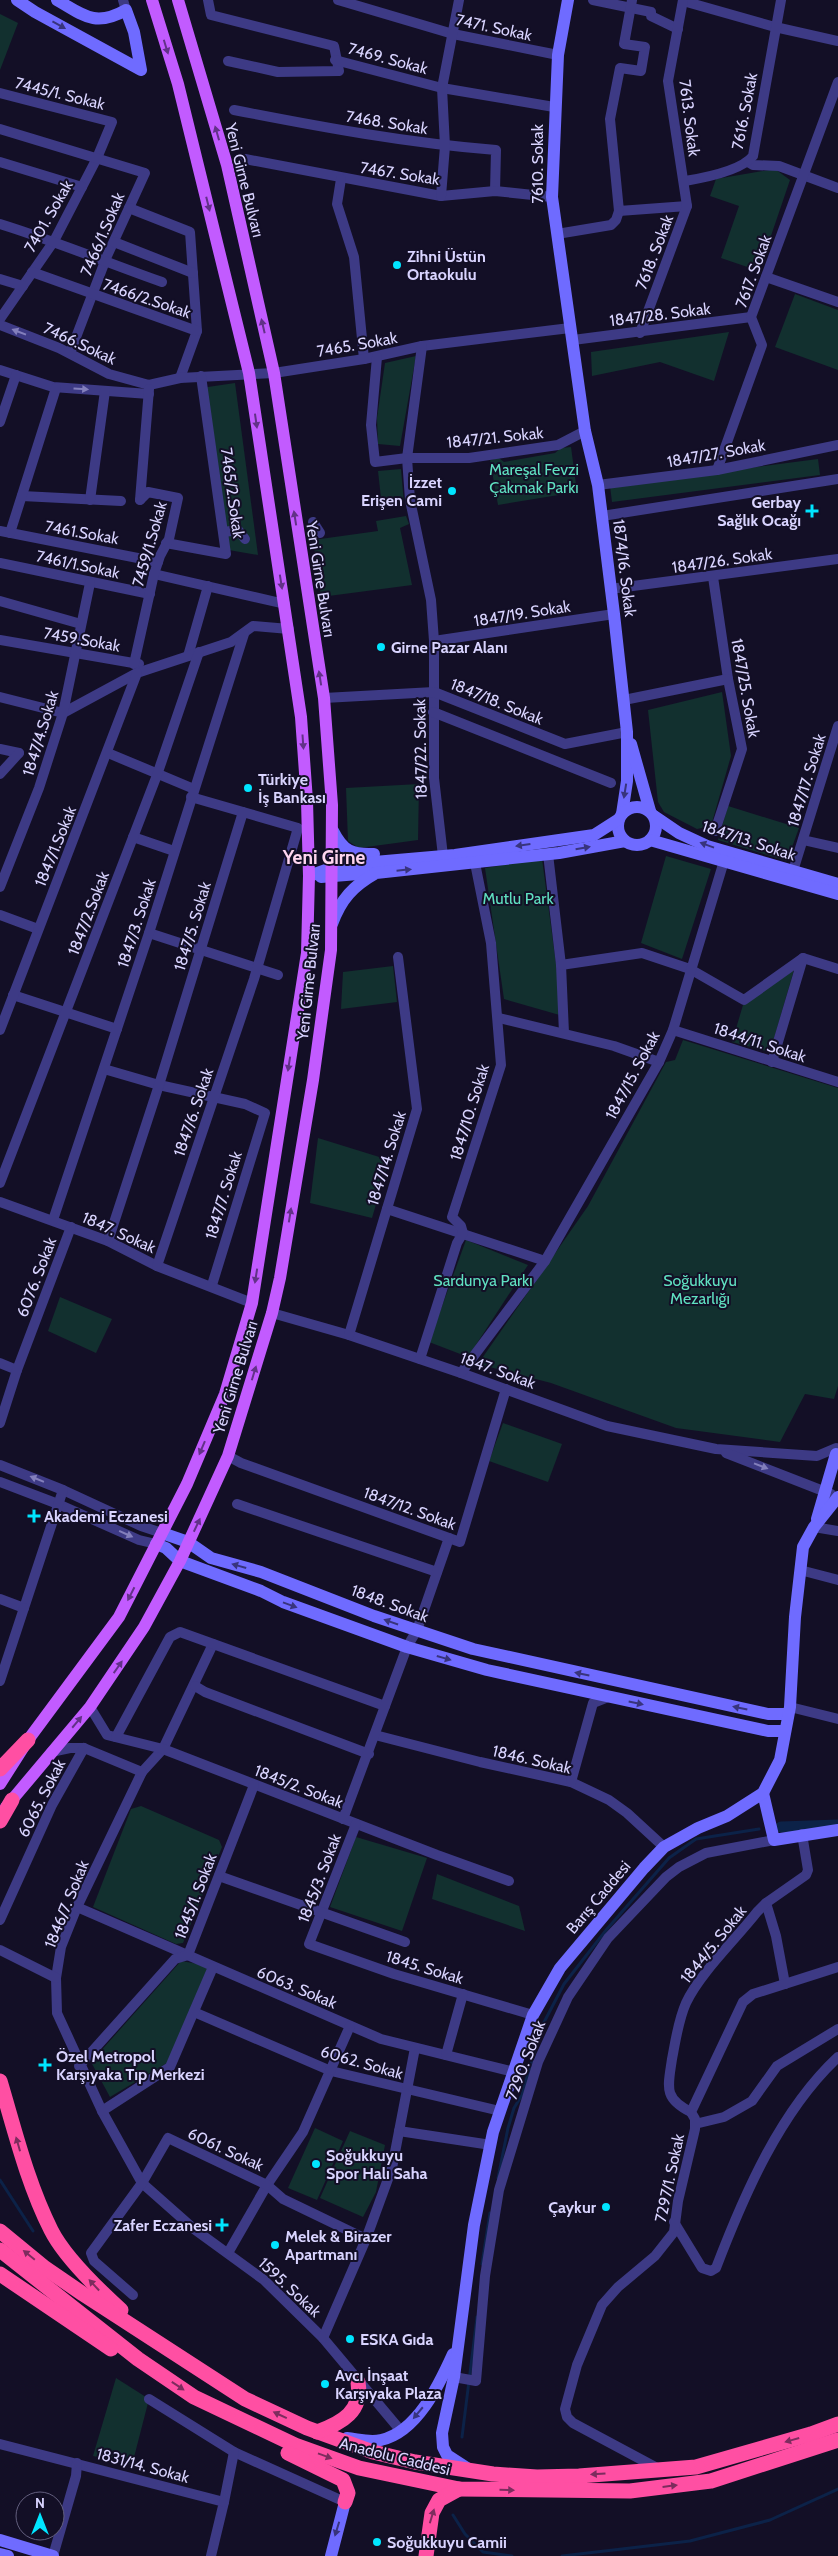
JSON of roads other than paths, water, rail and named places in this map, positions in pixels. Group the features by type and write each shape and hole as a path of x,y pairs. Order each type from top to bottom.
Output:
{"highway":[{"path":"0,1769 28,1740"},
{"path":"0,1821 12,1800"},
{"path":"0,2080 27,2175 52,2231 93,2285 156,2341"},
{"name":"Anadolu Caddesi","path":"0,2231 45,2268 245,2399 321,2434 373,2452 471,2470 537,2477 662,2470 696,2467 811,2434 838,2424"},
{"name":"Anadolu Caddesi","path":"0,2250 138,2359 194,2397 230,2416 295,2445 359,2468 459,2489 630,2491 702,2482 838,2440"},
{"path":"0,2274 115,2352 138,2359"},
{"path":"321,2434 342,2420 356,2407 360,2393 358,2382"},
{"path":"230,2416 275,2448 307,2461 342,2480 347,2486 346,2502"},
{"path":"426,2556 432,2513 439,2500 459,2489"}],"main road":[{"path":"17,0 35,12 141,70 134,32 125,5 112,18 94,20 57,0"},
{"name":"Yeni Girne Bulvarı","path":"0,1784 28,1740 119,1617 187,1484 224,1394 252,1303 307,953 309,876 307,801 301,717 249,373 178,84 152,0"},
{"name":"Yeni Girne Bulvarı","path":"0,1815 90,1707 144,1627 180,1561 228,1456 272,1313 280,1278 313,1080 331,950 333,831 324,698 274,373 227,165 178,0"},
{"name":"7610. Sokak","path":"568,0 558,55 554,107 552,197 572,334"},
{"name":"1874/16. Sokak","path":"572,334 586,431 598,485 624,700 627,732 627,781 620,817"},
{"path":"333,872 376,873 548,854 625,841 638,845 650,840 656,829 627,732"},
{"path":"309,876 405,859 443,856 594,835 632,807 644,808 652,814"},
{"name":"1847/13. Sokak","path":"652,814 679,833 707,846 838,884"},
{"path":"620,817 618,831 625,841"},
{"path":"333,831 343,848 349,852 359,855 394,854 405,859"},
{"name":"1847/13. Sokak","path":"650,840 838,894"},
{"path":"331,926 342,901 352,889 376,873"},
{"path":"814,1527 837,1449"},
{"path":"774,1840 763,1793 780,1760 789,1710 803,1547 814,1527 838,1496"},
{"name":"1848. Sokak","path":"159,1538 188,1542 211,1558 261,1572 416,1630 486,1653 768,1714 789,1710"},
{"name":"1848. Sokak","path":"159,1538 166,1548 180,1561 407,1647 487,1670 608,1697 768,1732 785,1731"},
{"name":"Barış Caddesi","path":"471,2470 452,2461 442,2447 442,2433 454,2377 474,2225 490,2145 533,2015 560,1968 644,1868 664,1848 698,1828 727,1816 763,1793"},
{"name":"7290. Sokak","path":"774,1840 802,1834 838,1830"},
{"name":"Barış Caddesi","path":"321,2434 372,2441 382,2440 401,2431 418,2414 435,2390 459,2341"},
{"path":"331,2556 346,2502"},
{"path":"0,2540 53,2556"},
{"path":"0,2554 8,2556"}],"street":[{"path":"208,0 211,15 334,46 335,60"},
{"name":"7471. Sokak","path":"338,0 453,34 558,55"},
{"path":"441,196 445,146 442,88 459,0"},
{"path":"593,0 632,4 651,12 651,16 678,29"},
{"name":"7616. Sokak","path":"684,181 700,178 748,162 752,156 781,0"},
{"path":"683,1 775,27 838,41"},
{"name":"7613. Sokak","path":"683,1 668,81 678,156 684,181"},
{"path":"557,234 611,225 616,220 619,211 610,119 620,68 641,71 645,47 624,44 632,4"},
{"name":"7469. Sokak","path":"228,61 278,72 339,71 335,60"},
{"name":"7469. Sokak","path":"335,60 442,88 554,107"},
{"name":"7617. Sokak","path":"717,470 762,346 751,318 838,82"},
{"name":"7445/1. Sokak","path":"0,93 112,122"},
{"name":"7468. Sokak","path":"234,110 368,136 445,146 496,150 495,191"},
{"name":"7401. Sokak","path":"1,315 54,241 98,158 112,122"},
{"path":"0,129 98,158"},
{"name":"7466/1.Sokak","path":"70,353 105,262 145,173 98,158"},
{"name":"7467. Sokak","path":"246,159 341,179 441,196 495,191 552,197"},
{"path":"0,162 82,187"},
{"path":"748,162 779,166 838,188"},
{"path":"341,179 337,204 354,257 364,359"},
{"name":"7618. Sokak","path":"640,332 687,206 684,181"},
{"path":"619,211 687,206"},
{"path":"129,208 190,232 196,332 180,378"},
{"path":"0,224 54,241 105,262 162,282"},
{"path":"114,242 193,273"},
{"name":"7466/2.Sokak","path":"32,272 196,332"},
{"path":"766,277 838,302"},
{"path":"0,279 23,286"},
{"name":"1847/28. Sokak","path":"572,334 640,332 751,318"},
{"name":"7466.Sokak","path":"0,325 70,353 109,374 149,390"},
{"name":"7465. Sokak","path":"149,390 180,378 274,373 364,359 422,346 572,334"},
{"name":"1847/22. Sokak","path":"422,346 407,458 410,500 431,600 434,640 434,778 443,856"},
{"name":"1847/21. Sokak","path":"377,356 370,425 375,462 407,458 469,458 558,445 586,431"},
{"path":"0,370 56,388 105,391 149,390"},
{"path":"0,422 2,411 16,376"},
{"name":"7465/2.Sokak","path":"166,543 226,554 202,376"},
{"path":"5,532 22,496 56,388"},
{"name":"7459/1.Sokak","path":"135,668 154,574 166,543 178,498 148,492 140,500 149,390"},
{"path":"90,500 105,391"},
{"name":"1847/27. Sokak","path":"598,485 717,470 838,445"},
{"path":"602,516 838,479"},
{"path":"22,496 121,501"},
{"path":"312,522 320,533"},
{"path":"224,532 238,530 246,539"},
{"name":"7461.Sokak","path":"5,532 158,562"},
{"name":"1847/26. Sokak","path":"610,589 838,559"},
{"name":"7461/1.Sokak","path":"0,563 150,594"},
{"path":"154,574 285,604"},
{"name":"1847/25. Sokak","path":"713,576 728,679 742,749 715,831"},
{"name":"1847/4.Sokak","path":"0,887 39,788 63,713 77,654 90,582"},
{"path":"188,656 208,586"},
{"path":"0,601 81,624"},
{"name":"1847/19. Sokak","path":"434,640 505,632 614,614"},
{"name":"7459.Sokak","path":"0,640 77,654 135,668 159,668 231,642 253,626 288,629"},
{"name":"1847/3. Sokak","path":"53,1220 149,933 244,634"},
{"name":"1847/2.Sokak","path":"0,1183 157,775 199,652"},
{"path":"0,697 63,713 135,668"},
{"name":"1847/1.Sokak","path":"0,1030 108,753 135,668"},
{"path":"624,700 728,679"},
{"name":"1847/18. Sokak","path":"324,698 434,692 565,744 627,732"},
{"path":"433,712 611,783"},
{"name":"1847/17. Sokak","path":"793,871 838,726"},
{"path":"0,749 19,753 0,774"},
{"path":"108,753 192,793 243,812 298,828 257,967"},
{"name":"1847/5. Sokak","path":"108,1241 159,1085 243,812"},
{"path":"133,837 174,851"},
{"path":"802,840 838,848"},
{"path":"548,854 561,965 564,1033"},
{"name":"1847/15. Sokak","path":"462,1373 545,1261 659,1062 673,1030 724,861"},
{"name":"1847/10. Sokak","path":"463,1233 462,1226 452,1217 501,1065 492,943 475,863"},
{"path":"0,915 38,929"},
{"path":"149,933 278,975"},
{"path":"561,965 642,953 690,970 744,1000 803,958"},
{"name":"1847/14. Sokak","path":"349,1335 417,1109 398,957"},
{"path":"803,958 838,969"},
{"path":"772,1062 803,958"},
{"name":"1847/6. Sokak","path":"157,1266 257,967"},
{"path":"13,995 117,1029"},
{"path":"499,1018 614,1046 659,1062"},
{"name":"1844/11. Sokak","path":"673,1030 838,1082"},
{"path":"104,1069 213,1098"},
{"name":"1847/7. Sokak","path":"212,1285 264,1113 245,1104 213,1098"},
{"name":"1847. Sokak","path":"0,1202 108,1241 157,1266 212,1285 252,1303"},
{"path":"386,1209 545,1261"},
{"name":"6076. Sokak","path":"0,1423 17,1370 71,1227"},
{"path":"420,1359 457,1243 463,1233"},
{"name":"1847. Sokak","path":"272,1313 349,1335 462,1373 606,1426 716,1449 817,1456 837,1449"},
{"path":"0,1363 17,1370"},
{"name":"1847/12. Sokak","path":"228,1456 241,1463 460,1542 506,1389"},
{"name":"1847. Sokak","path":"716,1449 838,1496"},
{"name":"1848. Sokak","path":"0,1465 63,1490 141,1526 159,1538"},
{"name":"1848. Sokak","path":"0,1482 58,1504 139,1540 159,1538"},
{"path":"0,1681 63,1490"},
{"path":"237,1504 437,1572"},
{"path":"814,1527 838,1531"},
{"path":"344,1819 449,1538"},
{"path":"800,1570 838,1580"},
{"path":"0,1599 24,1608"},
{"path":"116,1737 170,1637 180,1632 386,1706"},
{"name":"1846/7. Sokak","path":"142,2184 102,2111 57,2013 56,1978 61,1947 77,1908 142,1772 163,1749 195,1686 213,1644"},
{"path":"195,1686 205,1692 368,1754"},
{"path":"571,1782 593,1702 608,1697"},
{"name":"1845/2. Sokak","path":"90,1707 107,1735 163,1749 509,1881"},
{"path":"789,1710 838,1719"},
{"name":"1846. Sokak","path":"375,1735 480,1762 571,1782 609,1800 621,1808 664,1848"},
{"path":"52,1752 70,1748 84,1748"},
{"name":"6065. Sokak","path":"0,1920 52,1805 84,1748 142,1772"},
{"name":"1845/1. Sokak","path":"80,2066 175,1959 188,1955 254,1784"},
{"name":"1845/3. Sokak","path":"309,1944 356,1824"},
{"name":"1844/5. Sokak","path":"691,2112 673,2101 669,2095 670,2075 679,2022 687,2001 704,1975 766,1903 806,1875 808,1870 802,1834"},
{"name":"7290. Sokak","path":"454,2377 476,2381 485,2276 499,2190 538,2062 568,1996 608,1938 666,1877 706,1853 774,1840"},
{"path":"219,1876 321,1914 405,1942"},
{"path":"766,1903 776,1936 785,1984"},
{"name":"6063. Sokak","path":"77,1908 381,2039 514,2072"},
{"name":"1845. Sokak","path":"309,1944 394,1974 533,2015"},
{"path":"0,1950 56,1978"},
{"path":"102,2111 170,2067 213,1967"},
{"name":"7297/1. Sokak","path":"662,2470 573,2423 567,2417 565,2409 577,2365 602,2305 669,2240 674,2232 674,2222 695,2124 691,2112 743,2002 753,1994 838,1967"},
{"path":"446,2055 463,1994"},
{"name":"6062. Sokak","path":"194,2012 331,2071 500,2111"},
{"path":"228,2252 267,2185 303,2132 350,2026"},
{"path":"695,2124 724,2117 752,2101 777,2066 838,2029"},
{"path":"323,2338 366,2238 392,2168 415,2048"},
{"path":"674,2222 702,2268 711,2271 716,2268 735,2216 794,2107 808,2088 838,2057"},
{"path":"399,2131 490,2145"},
{"name":"6061. Sokak","path":"133,2295 94,2261 91,2253 142,2184 168,2138 267,2185 283,2199 366,2238"},
{"name":"1595. Sokak","path":"142,2184 194,2230 228,2252 264,2280 323,2338 401,2431"},
{"path":"149,2399 234,2452 346,2502"},
{"name":"1831/14. Sokak","path":"0,2444 224,2502"},
{"path":"211,2556 234,2452"},
{"path":"53,2556 76,2476 76,2463"}],"waterway":[{"path":"781,1827 838,1825"},
{"path":"498,2178 508,2128 514,2108 522,2095 541,2028 564,1984 607,1929 669,1858 696,1839 759,1829"},
{"path":"0,2180 33,2231"},
{"path":"482,2264 490,2213"},
{"path":"462,2437 477,2317"},
{"path":"562,2556 690,2541 770,2520 838,2489"},
{"path":"453,2515 465,2534 483,2552 512,2556"}],"place":[{"name":"Zihni Üstün Ortaokulu","path":"397,265"},
{"name":"İzzet Erişen Cami","path":"452,491"},
{"name":"Gerbay Sağlık Ocağı","path":"812,511"},
{"name":"Girne Pazar Alanı","path":"381,647"},
{"name":"Türkiye İş Bankası","path":"248,788"},
{"name":"Akademi Eczanesi","path":"34,1516"},
{"name":"Özel Metropol Karşıyaka Tıp Merkezi","path":"45,2065"},
{"name":"Soğukkuyu Spor Halı Saha","path":"316,2164"},
{"name":"Çaykur","path":"606,2207"},
{"name":"Zafer Eczanesi","path":"222,2225"},
{"name":"Melek & Birazer Apartmanı","path":"275,2245"},
{"name":"ESKA Gıda","path":"350,2339"},
{"name":"Avcı İnşaat Karşıyaka Plaza","path":"325,2384"},
{"name":"Soğukkuyu Camii","path":"377,2542"}],"district":[{"name":"Yeni Girne","path":"324,857"}],"park label":[{"name":"Mareşal Fevzi Çakmak Parkı","path":"534,478"},
{"name":"Mutlu Park","path":"518,898"},
{"name":"Sardunya Parkı","path":"483,1280"},
{"name":"Soğukkuyu Mezarlığı","path":"700,1289"}]}
